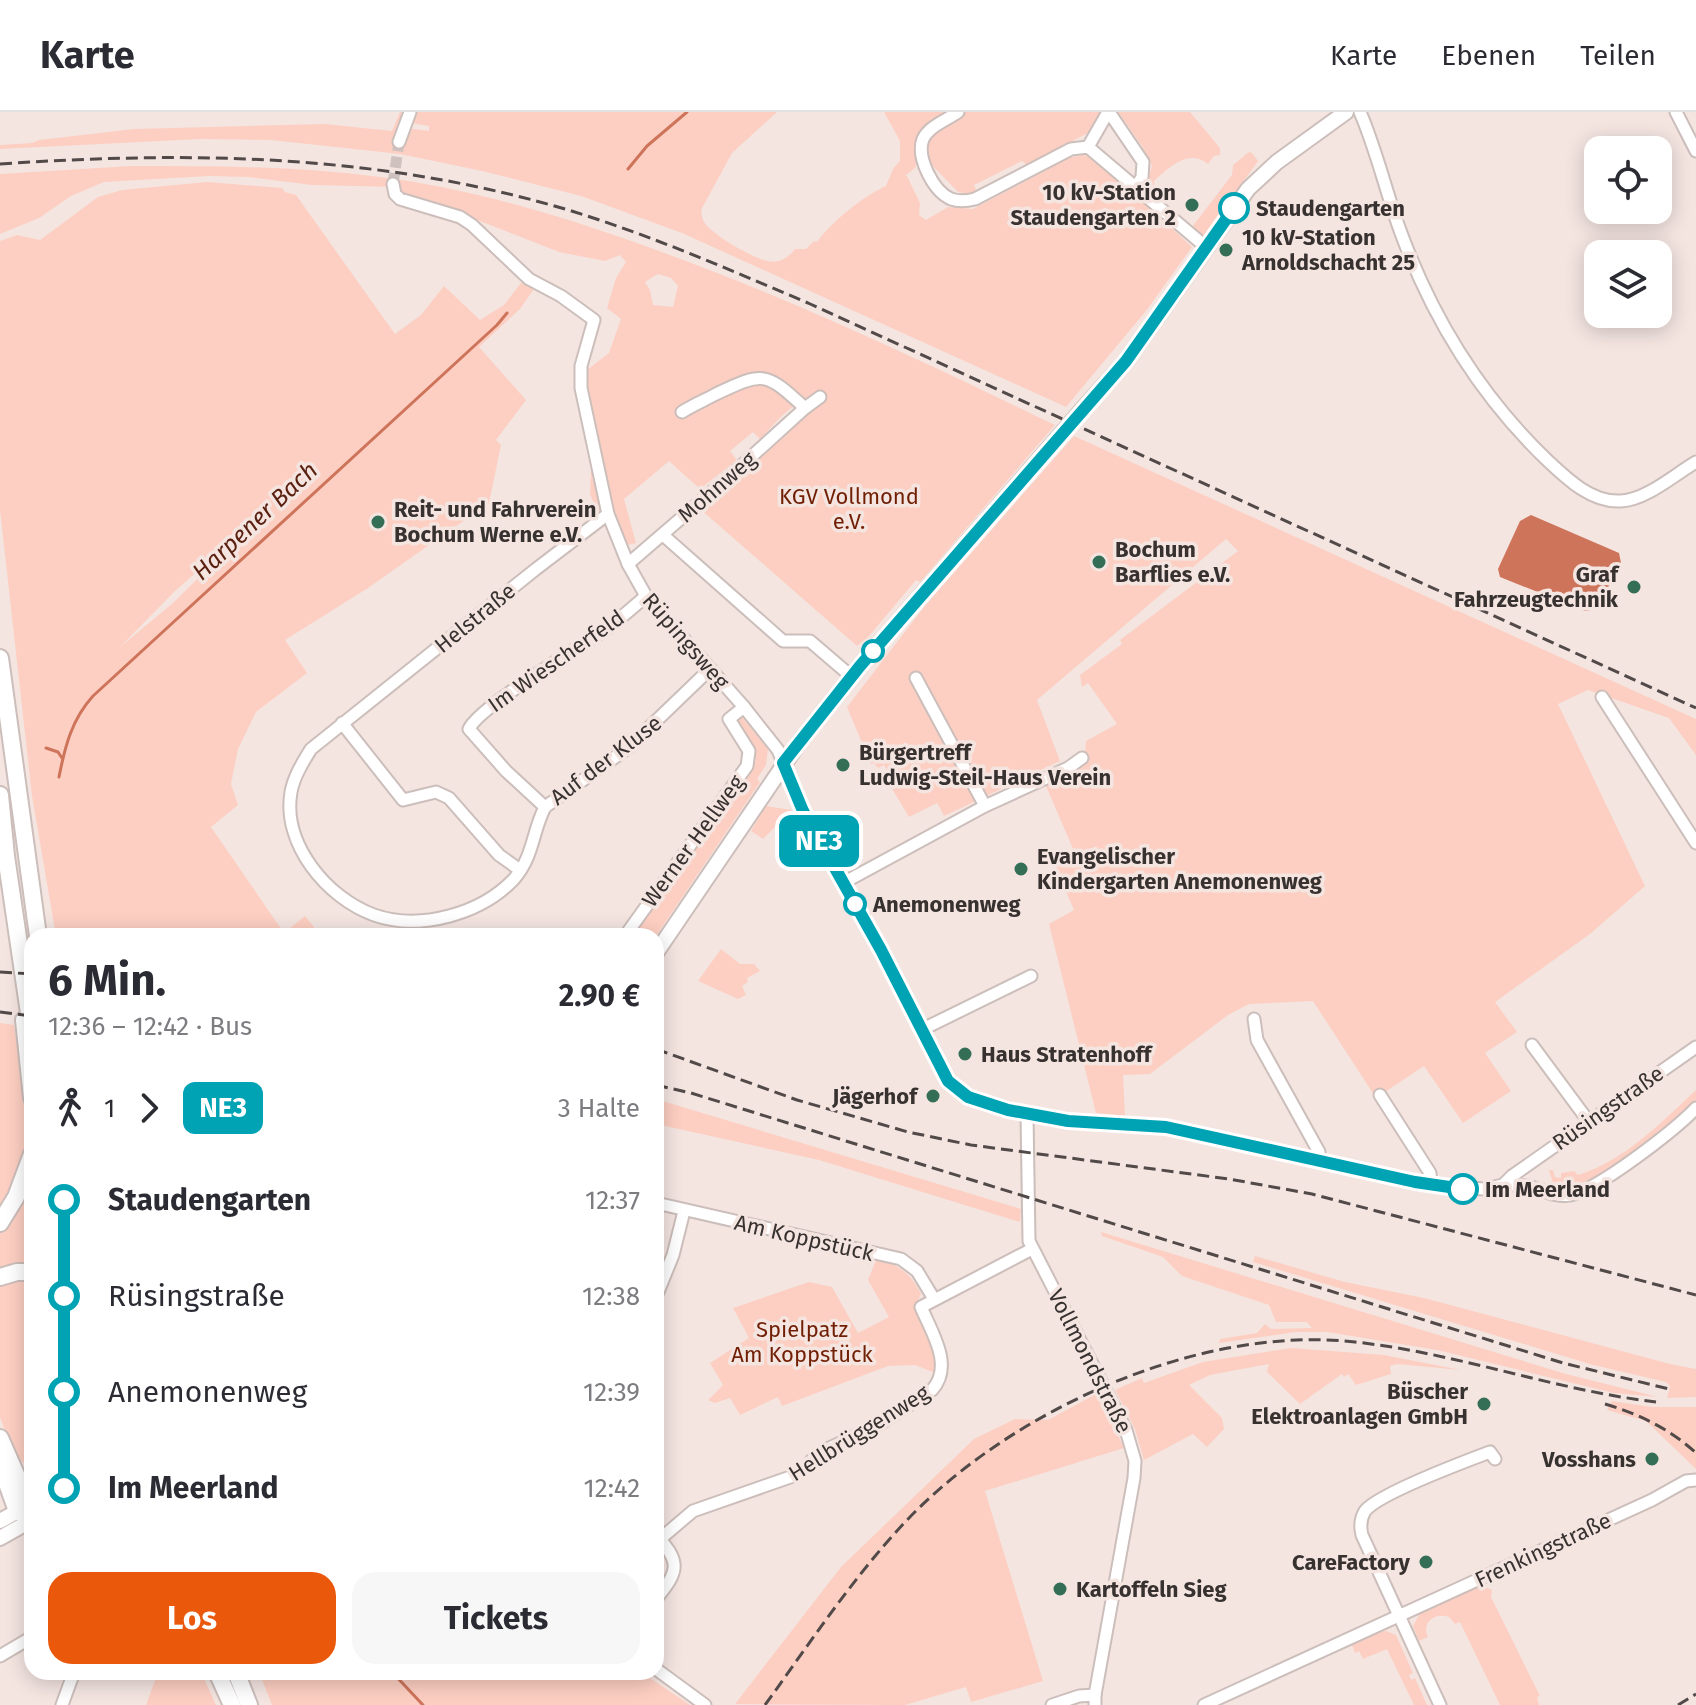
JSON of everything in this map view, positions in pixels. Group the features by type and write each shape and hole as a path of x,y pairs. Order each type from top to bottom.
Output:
{"highway":[{"path":"0,658 37,928"},
{"path":"0,795 24,982"},
{"path":"24,1010 24,1037"},
{"path":"0,1223 16,1197 24,1176"},
{"path":"0,1277 24,1272"},
{"path":"0,1438 7,1466 24,1501"},
{"path":"221,1680 232,1705"},
{"path":"239,1680 249,1705"}],"main road":[{"name":"Werner Hellweg","path":"664,941 783,763 852,677 1126,361 1255,182 1277,162 1346,112"},
{"path":"0,1521 24,1513"},
{"path":"0,1538 24,1516"}],"street":[{"path":"399,142 410,112"},
{"path":"958,112 927,133 922,145 925,164 936,185 953,200 975,199 1071,149 1088,147 1206,247"},
{"path":"1088,147 1109,112 1143,162 1142,177 1136,187"},
{"path":"1360,112 1401,232 1426,293 1473,374 1530,443 1577,485 1611,501 1634,498 1696,462"},
{"path":"1676,112 1696,151"},
{"name":"Rüpingsweg","path":"394,189 408,203 460,217 529,279 561,296 594,320 581,366 581,388 608,514 628,564 646,596 744,707 778,750 783,763"},
{"path":"682,412 736,383 758,379 779,385 805,408"},
{"name":"Mohnweg","path":"628,564 820,397"},
{"name":"Helstraße","path":"545,807 536,840 520,870 493,898 473,908 429,920 405,921 374,915 353,905 332,889 312,866 298,844 290,818 291,790 311,749 608,514"},
{"path":"663,535 783,641 810,641 852,677"},
{"name":"Im Wiescherfeld","path":"469,729 475,719 497,702 603,631 646,596"},
{"name":"Auf der Kluse","path":"469,729 506,771 545,807 628,748 710,669"},
{"path":"916,678 985,806"},
{"path":"1602,697 1696,843"},
{"name":"Werner Hellweg","path":"631,928 747,766 749,751 729,719 744,707"},
{"path":"342,723 403,800 436,792 449,798 499,855 520,870"},
{"path":"843,883 985,806 1068,768 1082,758"},
{"path":"783,763 803,811 881,950 948,1081 959,1091 992,1106 1068,1121 1166,1127 1431,1185 1465,1189 1526,1186 1560,1195 1576,1194 1663,1138 1696,1108"},
{"path":"921,1030 1031,976"},
{"path":"1254,1019 1257,1040 1319,1152 1318,1159"},
{"path":"1532,1045 1589,1122"},
{"name":"Rüsingstraße","path":"1503,1185 1696,1047"},
{"path":"1380,1095 1430,1173 1431,1185"},
{"name":"Vollmondstraße","path":"1027,1114 1028,1233 1032,1249 1120,1416 1131,1441 1135,1461 1095,1700"},
{"name":"Am Koppstück","path":"664,1205 901,1259 917,1271 930,1302"},
{"path":"664,1278 684,1211"},
{"path":"930,1302 1032,1249"},
{"name":"Hellbrüggenweg","path":"664,1533 693,1511 796,1475 817,1454 880,1424 932,1390 944,1368 921,1307 930,1302"},
{"path":"1440,1705 1362,1535 1361,1522 1363,1514 1383,1498 1490,1452 1495,1459"},
{"name":"Frenkingstraße","path":"1204,1705 1691,1481"},
{"path":"664,1545 673,1556 675,1571 664,1589"},
{"path":"0,1656 24,1642"},
{"path":"664,1675 705,1705"},
{"path":"62,1705 71,1680"},
{"path":"1052,1705 1079,1696 1095,1700"}],"green space":[{"path":"400,112 407,112 406,128 429,131 429,126 411,123 414,112 777,112 732,153 701,210 704,222 715,233 743,251 776,262 795,249 806,249 814,241 817,242 849,210 886,186 900,161 900,141 884,112 1114,112 1086,134 1027,165 1022,161 974,185 976,190 971,194 958,192 920,153 915,168 905,176 920,203 919,215 926,220 948,207 973,209 1069,158 1082,155 1096,158 1192,247 1146,311 1066,407 682,233 581,196 482,171 400,154 271,140 201,139 0,149 0,145 134,129 325,124 392,131"},
{"path":"1118,112 1190,112 1220,148 1220,155 1214,156 1208,164 1193,158 1179,162 1154,181 1155,187 1150,191 1146,185 1152,166"},
{"path":"1249,152 1258,161 1204,236 1192,227 1232,175 1233,165"},
{"name":"KGV Vollmond e.V.","path":"131,166 287,169 380,177 494,199 605,232 726,276 868,337 1055,425 920,582 916,580 857,646 700,509 821,399 811,399 794,406 760,439 753,432 730,451 737,460 700,489 669,461 624,499 636,543 627,545 615,513 597,511 590,494 591,470 603,473 586,381 587,370 609,353 621,319 607,308 616,278 626,262 620,255 605,261 559,252 408,197 398,187 312,185 248,177 104,182 71,196 39,218 0,234 0,174","holes":["658,274 671,278 678,286 673,307 653,305 645,282"]},
{"path":"207,182 282,188 296,195 395,334 421,315 444,286 480,320 504,305 521,283 534,289 520,309 479,347 526,400 496,440 501,445 489,503 368,588 285,640 307,673 256,712 238,749 231,784 238,805 211,827 281,928 55,928 32,796 0,510 0,241 17,235 40,240 98,197 122,190","holes":["264,513 173,603 120,647 175,591"]},
{"path":"1074,436 1696,719 1696,755 1669,718 1588,690 1558,704 1645,886 1590,934 1495,1002 1517,1032 1485,1053 1511,1091 1463,1123 1424,1066 1376,1098 1313,1001 1249,1004 1228,1015 1150,1074 1123,1075 1125,1116 1096,1113 1049,924 1074,910 1055,866 1077,858 1046,786 1085,757 1086,741 1117,724 1088,683 1082,687 1080,675 1122,644 1120,640 1238,551 1226,539 1037,700 1060,761 944,816 937,803 909,817 888,782 892,780 884,765 878,768 871,764 847,707 924,607"},
{"path":"740,715 768,749 766,765 757,779 760,782 661,928 637,928 755,765 756,755 735,721"},
{"path":"766,806 792,810 763,839 751,831"},
{"path":"305,916 315,928 290,928"},
{"path":"721,949 740,964 754,964 760,971 747,978 748,982 742,986 746,995 738,999 698,981"},
{"path":"0,1023 14,1025 24,1097 24,1152 0,1215"},
{"path":"1696,1090 1696,1100 1630,1156 1589,1181 1555,1190 1549,1170 1553,1170 1555,1177 1561,1178 1561,1173 1574,1171 1578,1175 1595,1169 1642,1139"},
{"path":"664,1101 1021,1209 1020,1222 819,1160 664,1126"},
{"path":"24,1188 24,1266 7,1266 0,1270 0,1231 13,1214"},
{"path":"1101,1232 1566,1374 1658,1397 1614,1393 1437,1350 1327,1332 1296,1332 1219,1343 1220,1339 1257,1333 1265,1324 1271,1329 1312,1328 1307,1322 1276,1322 1269,1305 1182,1276 1163,1257 1102,1236"},
{"path":"1255,1256 1345,1282 1424,1298 1696,1369 1696,1397 1667,1398 1670,1386 1666,1382 1593,1365 1253,1262"},
{"name":"Spielpatz Am Koppstück","path":"876,1260 903,1271 921,1294 915,1307 935,1353 938,1374 915,1365 888,1366 782,1406 778,1397 740,1415 730,1398 715,1403 708,1400 723,1385 710,1363 749,1338 733,1308 809,1282 832,1287 858,1333 889,1317 868,1280"},
{"path":"24,1278 24,1464 13,1452 0,1417 0,1282"},
{"path":"1291,1348 1384,1355 1461,1370 1397,1364 1390,1366 1391,1374 1356,1385 1348,1374 1344,1377 1342,1374 1300,1404 1267,1372 1269,1364 1210,1375 1189,1385 1222,1418 1224,1429 1207,1447 1193,1434 1144,1460 1135,1429 1115,1390 1142,1378 1144,1383 1203,1362"},
{"path":"1098,1393 1124,1448 985,1491 1043,1681 971,1702 966,1687 905,1705 735,1704 841,1567 974,1439 1015,1419 1048,1420"},
{"path":"1612,1401 1652,1407 1696,1407 1696,1469 1646,1421 1607,1410"},
{"path":"1482,1585 1492,1590 1491,1597 1540,1696 1537,1697 1539,1705 1500,1705 1460,1622 1455,1624 1449,1617 1434,1617 1426,1627 1428,1637 1419,1641 1413,1626 1420,1613"},
{"path":"1377,1632 1396,1635 1413,1673 1409,1675 1411,1680 1415,1678 1427,1705 1414,1705 1387,1649 1363,1659 1359,1651 1355,1653 1352,1645"},
{"path":"155,1680 205,1680 216,1705 146,1705"},
{"path":"262,1680 653,1680 690,1705 272,1705"}],"shaded area":[{"path":"1531,515 1619,553 1621,563 1597,609 1585,611 1500,577 1498,569 1520,521"}],"waterway":[{"name":"Harpener Bach","path":"628,169 647,146 687,112"},
{"name":"Harpener Bach","path":"59,777 70,734 93,696 507,313"},
{"path":"46,748 58,752 62,758"},
{"name":"Harpener Bach","path":"400,1680 423,1705"}],"tunnel":[{"path":"393,184 399,142"}],"railway":[{"path":"0,164 143,158 285,161 425,177 565,209 627,229 808,303 1696,708"},
{"path":"0,972 24,974"},
{"path":"0,1012 24,1015"},
{"path":"664,1052 797,1100 908,1132 971,1145 1229,1179 1312,1194 1696,1295"},
{"path":"664,1087 1563,1363 1669,1389"},
{"path":"765,1705 861,1573 939,1489 990,1450 1045,1415 1105,1386 1168,1363 1231,1348 1294,1340 1355,1342 1431,1354 1580,1389 1656,1402"},
{"path":"1605,1404 1654,1423 1696,1453"},
{"path":"1678,1705 1696,1694"}],"bus line":[{"name":"NE3","path":"1234,208 1126,361 860,666 783,763 803,811 881,950 948,1081 968,1097 1008,1110 1068,1121 1166,1127 1415,1182 1463,1189"}],"place":[{"name":"10 kV-Station Staudengarten 2","path":"1192,205"},
{"name":"Staudengarten","path":"1234,208"},
{"name":"10 kV-Station Arnoldschacht 25","path":"1226,250"},
{"name":"Reit- und Fahrverein Bochum Werne e.V.","path":"378,522"},
{"name":"Bochum Barflies e.V.","path":"1099,562"},
{"name":"Graf Fahrzeugtechnik","path":"1634,587"},
{"name":"Bürgertreff Ludwig-Steil-Haus Verein","path":"843,765"},
{"name":"Evangelischer Kindergarten Anemonenweg","path":"1021,869"},
{"name":"Anemonenweg","path":"855,904"},
{"name":"Haus Stratenhoff","path":"965,1054"},
{"name":"Jägerhof","path":"933,1096"},
{"name":"Im Meerland","path":"1463,1189"},
{"name":"Büscher Elektroanlagen GmbH","path":"1484,1404"},
{"name":"Vosshans","path":"1652,1459"},
{"name":"CareFactory","path":"1426,1562"},
{"name":"Kartoffeln Sieg","path":"1060,1589"}]}
